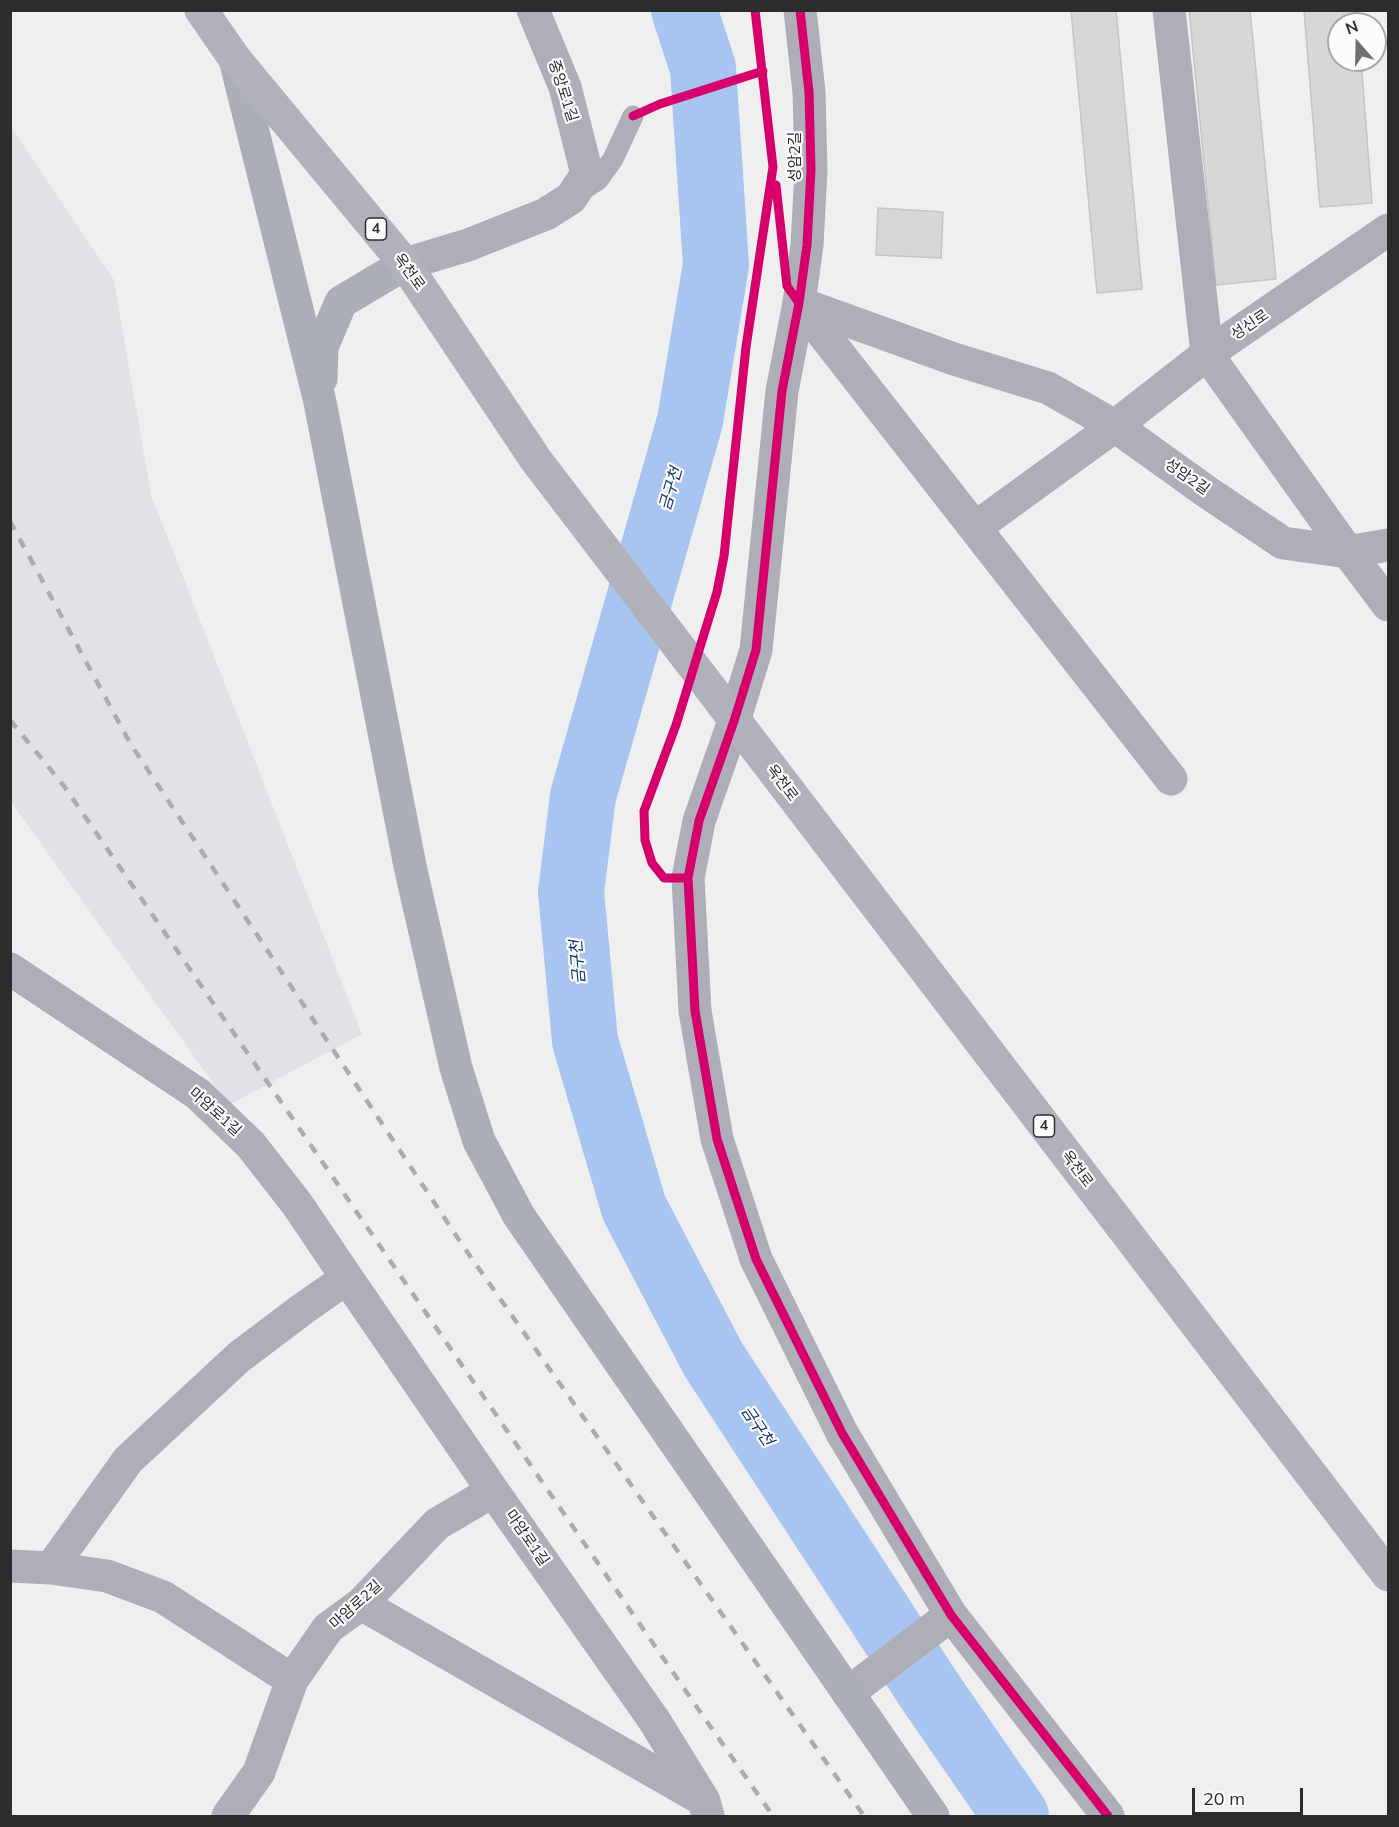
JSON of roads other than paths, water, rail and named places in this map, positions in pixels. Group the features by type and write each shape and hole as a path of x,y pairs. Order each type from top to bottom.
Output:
{"main road":[{"name":"옥천로","path":"201,10 235,59 405,264 536,459 1389,1575"}],"street":[{"name":"중앙로1길","path":"533,10 565,87 579,186"},
{"name":"성암2길","path":"800,10 809,92 811,170 807,245 799,303 954,359 1048,388 1114,426 1283,543 1348,552"},
{"path":"1169,10 1207,354 1348,552 1389,605"},
{"path":"235,59 320,402 413,878 456,1068 479,1141 519,1216 933,1816"},
{"path":"320,402 322,347 341,302 405,264 468,246 546,214 579,186"},
{"name":"성신로","path":"976,527 1114,426 1207,354 1389,230"},
{"path":"799,303 1172,779"},
{"path":"799,303 782,391 756,650 699,821 688,878 694,1011 717,1139 756,1259 842,1433 951,1615 1108,1816"},
{"path":"1348,552 1389,545"},
{"name":"마암로1길","path":"10,969 198,1094 251,1145 297,1204 493,1491 654,1720 706,1809"},
{"path":"51,1568 128,1460 239,1357 347,1278"},
{"name":"마암로2길","path":"228,1816 260,1772 292,1680 328,1628 361,1604 437,1524 493,1491"},
{"path":"10,1566 51,1568 107,1576 163,1597 292,1680"},
{"name":"마암로1길","path":"361,1604 706,1809"},
{"path":"848,1693 951,1615"}],"lane":[{"path":"579,186 598,180 613,159 633,116"}],"waterway":[{"name":"금구천","path":"684,10 703,68 716,265 690,421 583,796 571,892 585,1041 634,1208 713,1359 929,1690 1016,1816"}],"railway":[{"path":"10,521 130,743 463,1246 864,1816"},
{"path":"10,720 64,786 773,1816"}]}
